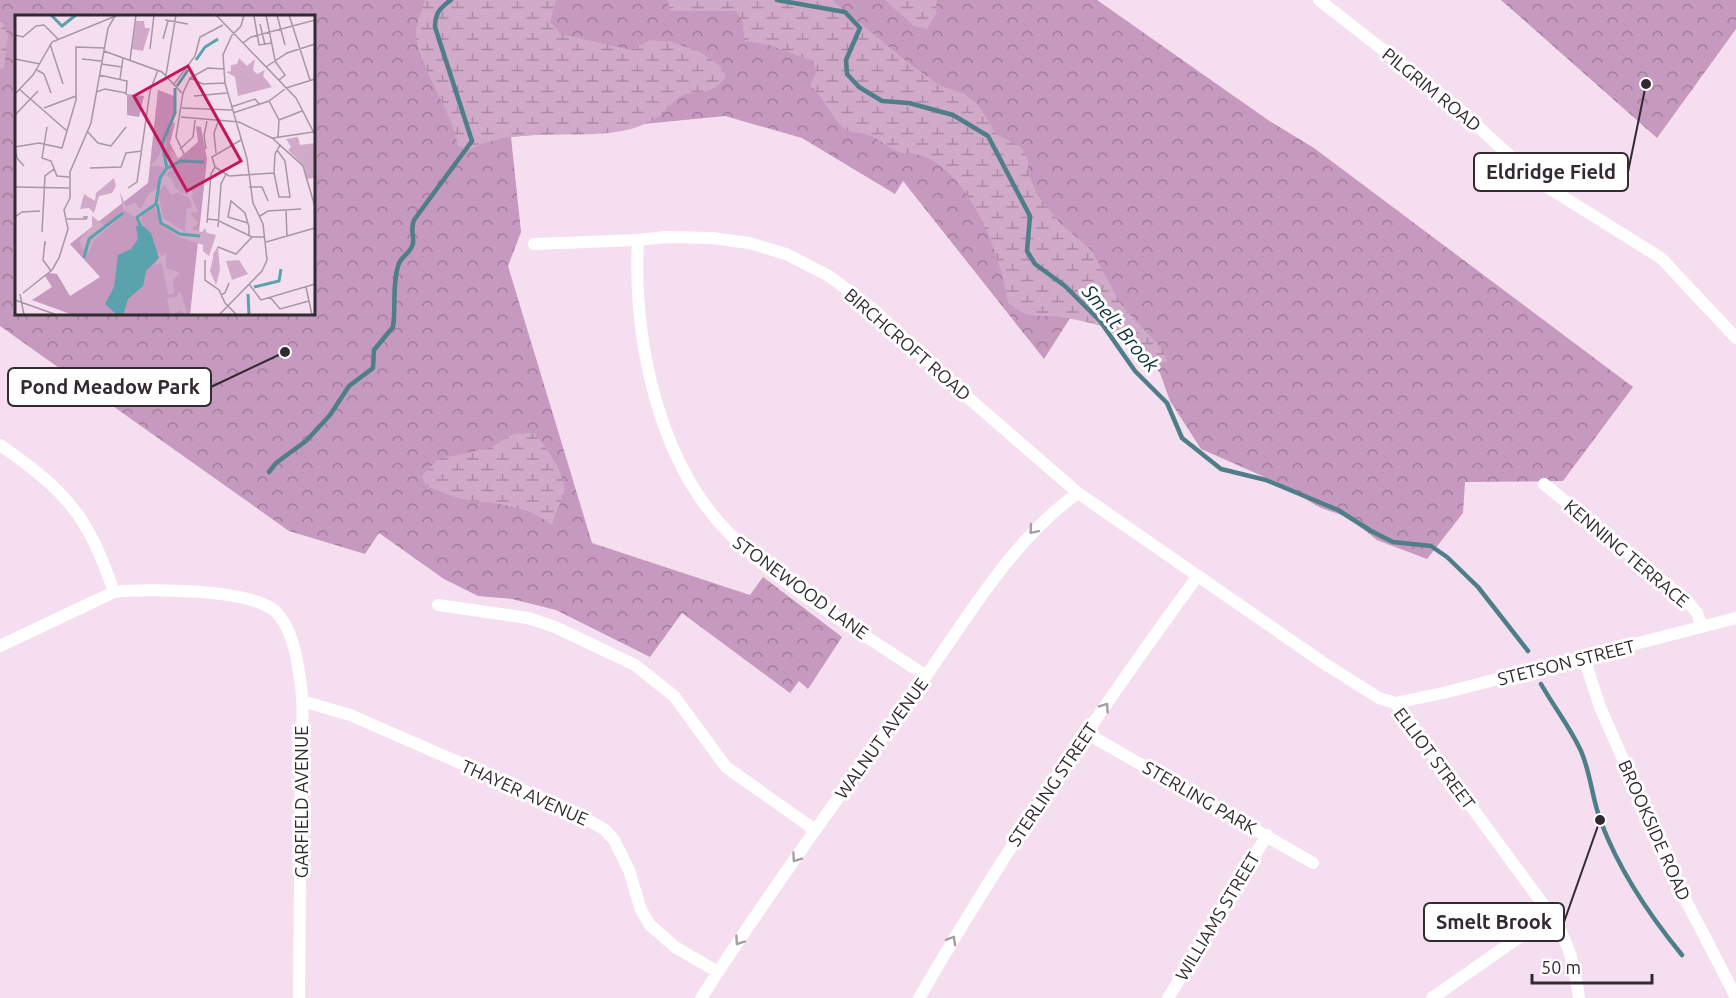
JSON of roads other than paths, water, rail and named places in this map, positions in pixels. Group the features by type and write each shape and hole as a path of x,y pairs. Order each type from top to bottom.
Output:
{"street":[{"name":"PILGRIM ROAD","path":"1319,0 1459,109 1536,180 1661,258 1736,338"},
{"name":"BIRCHCROFT ROAD","path":"534,243 664,237 749,243 786,254 829,276 874,310 942,375 1078,493"},
{"name":"STONEWOOD LANE","path":"638,240 636,278 639,315 657,404 669,437 704,501 726,531 759,560 926,676"},
{"path":"0,445 45,477 79,514 94,540 114,592 0,646"},
{"name":"KENNING TERRACE","path":"1544,484 1683,597 1694,607 1702,627"},
{"name":"ELLIOT STREET","path":"1078,493 1197,577 1361,687 1379,698 1395,703 1565,936 1573,958 1579,998"},
{"name":"WALNUT AVENUE","path":"701,998 815,830 1034,528 1052,511 1078,493"},
{"name":"STERLING STREET","path":"919,998 1000,861 1086,733 1197,577"},
{"name":"GARFIELD AVENUE","path":"114,592 162,589 238,597 274,611 283,622 294,648 302,700 299,998"},
{"path":"438,605 528,618 555,627 635,665 674,696 726,767 815,830"},
{"name":"STETSON STREET","path":"1395,703 1584,658 1736,618"},
{"name":"BROOKSIDE ROAD","path":"1584,658 1600,707 1681,891 1736,997"},
{"name":"THAYER AVENUE","path":"302,700 350,715 597,825 614,840 622,855 650,925 668,942 718,972"},
{"name":"STERLING PARK","path":"1086,733 1267,835 1312,863"},
{"name":"WILLIAMS STREET","path":"1168,998 1267,835"},
{"path":"1432,998 1551,915"}],"waterway":[{"path":"269,472 276,463 306,441 330,415 349,386 373,368 374,350 393,327 396,274 399,263 411,249 414,220 472,141 435,27 439,11 451,0"},
{"name":"Smelt Brook","path":"777,0 845,12 860,28 846,60 847,74 859,87 882,101 909,103 953,115 988,136 1030,216 1027,251 1035,264 1065,286 1100,321 1135,371 1167,403 1182,438 1221,469 1266,480 1338,510 1393,542 1431,546 1447,557 1478,587 1528,651"},
{"name":"Smelt Brook","path":"1541,684 1581,751 1598,813 1617,858 1658,925 1682,955"}],"place":[{"name":"Eldridge Field","path":"1646,84"},
{"name":"Pond Meadow Park","path":"285,352"},
{"name":"Smelt Brook","path":"1600,820"}]}
